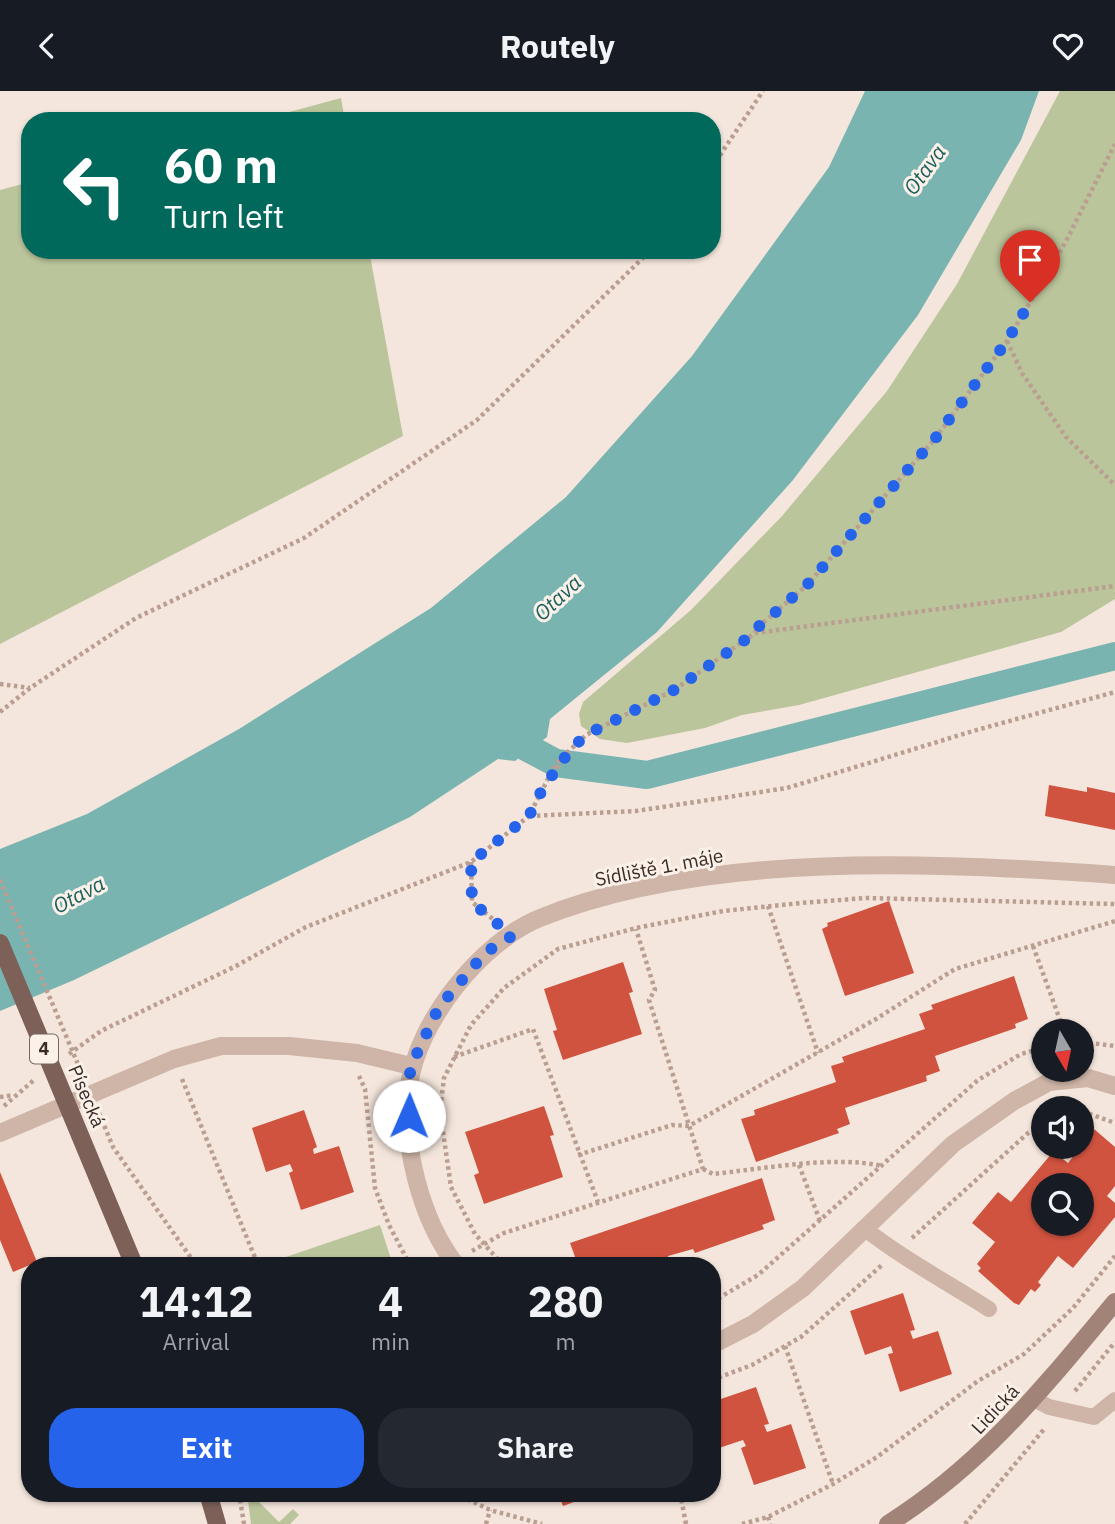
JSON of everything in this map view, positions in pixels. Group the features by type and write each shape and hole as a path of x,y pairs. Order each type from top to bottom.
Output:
{"main road":[{"name":"Písecká","path":"0,943 131,1257"},
{"path":"204,1524 205,1502"},
{"path":"209,1502 217,1524"}],"street":[{"name":"Sídliště 1. máje","path":"451,1257 435,1235 421,1199 411,1147 407,1096 411,1066 439,1007 486,952 538,919 613,895 691,880 761,871 923,866 1115,875"},
{"path":"0,1133 174,1059 221,1046 289,1046 357,1053 411,1066"},
{"path":"721,1340 753,1324 803,1289 953,1145 1014,1101 1049,1082 1088,1078 1115,1086"},
{"name":"Lidická","path":"888,1524 950,1482 986,1449 1034,1399 1115,1302"}],"lane":[{"path":"864,1229 895,1253 932,1272 989,1309"},
{"path":"1034,1399 1094,1417 1115,1400"}],"path":[{"path":"721,154 763,91"},
{"path":"755,633 757,628 807,585 934,440 1007,341 1065,243 1115,144"},
{"path":"0,712 30,688 136,618 304,538 477,420 642,259"},
{"path":"1007,341 1022,373 1066,437 1115,485"},
{"path":"69,1055 101,1031 236,966 306,927 471,862 529,816 556,763 586,735 674,690 755,633 1115,586"},
{"path":"0,684 30,688"},
{"path":"529,816 636,811 787,788 973,731 1115,692"},
{"path":"471,862 472,902 512,936"},
{"path":"0,880 86,1084"},
{"path":"495,1257 475,1234 451,1187 440,1111 443,1078 471,1025 504,988 558,949 636,928 723,911 866,898 1115,904"},
{"path":"768,906 818,1053"},
{"path":"578,1155 672,1125 689,1126 818,1053 955,969 1115,921"},
{"path":"636,928 655,990 649,1000 703,1169"},
{"path":"1033,946 1060,1019"},
{"path":"453,1057 533,1029 578,1155 598,1202"},
{"path":"1094,1044 1115,1047"},
{"path":"721,1298 758,1275 978,1080 1021,1054 1031,1051"},
{"path":"356,1070 365,1089 375,1188 406,1257"},
{"path":"192,1071 180,1075 255,1257"},
{"path":"0,1111 15,1094 37,1079"},
{"path":"0,1097 15,1094"},
{"path":"90,1113 100,1108 113,1147 190,1257"},
{"path":"1094,1115 1115,1123"},
{"path":"464,1257 504,1233 703,1169 713,1174 799,1165 867,1162 882,1166"},
{"path":"799,1165 820,1221"},
{"path":"742,1524 768,1517 833,1484 877,1457 978,1381 1024,1354 1073,1308 1115,1257"},
{"path":"965,1524 1115,1342"},
{"path":"785,1346 833,1484"},
{"path":"240,1502 243,1524"},
{"path":"474,1502 490,1510 541,1524"},
{"path":"682,1502 686,1524"},
{"path":"486,1524 490,1510"},
{"path":"768,1517 771,1524"}],"green space":[{"path":"1060,91 1115,91 1115,599 1061,632 799,705 742,715 705,728 627,743 600,739 581,726 579,714 583,702 691,610 782,516 887,391 957,284"},
{"path":"341,98 343,112 289,112"},
{"path":"21,184 21,259 371,259 403,436 0,644 0,190"},
{"path":"380,1225 390,1257 286,1257"},
{"path":"248,1502 259,1502 279,1522 293,1509 299,1515 290,1524 251,1524"}],"water":[{"name":"Otava","path":"865,91 1039,91 1021,140 918,315 793,480 657,632 550,719 547,737 515,761 498,759 410,817 74,980 0,1011 0,849 87,814 239,729 431,608 566,497 692,356 829,167"}],"building":[{"path":"1049,785 1087,792 1087,787 1115,793 1115,830 1045,816"},
{"path":"889,901 914,973 845,996 822,929 828,926 827,923"},
{"path":"623,962 633,992 629,993 642,1034 563,1060 553,1031 557,1030 544,989"},
{"path":"1014,976 1028,1019 1015,1024 1016,1028 935,1056 940,1071 926,1076 927,1081 845,1108 850,1124 837,1129 839,1133 756,1162 741,1119 755,1115 754,1110 836,1082 831,1066 844,1062 842,1057 925,1029 919,1014 933,1009 931,1005"},
{"path":"544,1106 554,1135 550,1136 563,1177 484,1204 474,1175 479,1173 465,1132"},
{"path":"304,1110 317,1147 313,1149 314,1154 339,1146 354,1192 301,1210 289,1173 293,1171 290,1164 266,1172 252,1128"},
{"path":"1094,1129 1115,1147 1115,1186 1107,1196 1115,1203 1115,1217 1073,1268 1058,1256 1038,1282 1041,1285 1035,1292 1031,1289 1019,1305 978,1271 981,1268 977,1264 995,1242 972,1223 998,1192 1011,1202 1031,1178 1031,1236 1094,1236 1094,1173 1035,1173 1047,1159 1063,1159 1068,1163 1071,1159 1094,1159"},
{"path":"0,1172 35,1257 21,1257 21,1269 13,1272 0,1240"},
{"path":"762,1178 775,1220 762,1225 764,1229 695,1253 693,1249 668,1257 575,1257 570,1243"},
{"path":"903,1293 915,1330 910,1331 913,1339 938,1331 952,1374 900,1392 888,1354 893,1353 891,1346 865,1355 850,1311"},
{"path":"756,1387 769,1424 764,1425 767,1432 791,1424 806,1468 754,1485 741,1448 746,1446 743,1440 721,1447 721,1399"}],"waterway":[{"path":"498,732 556,763 647,775 1115,656"}],"route":[{"path":"409,1116 407,1096 411,1066 439,1007 486,952 512,936 472,902 471,862 529,816 543,788 571,749 586,735 674,690 755,633 757,628 807,585 934,440 1007,341 1030,302"}]}
